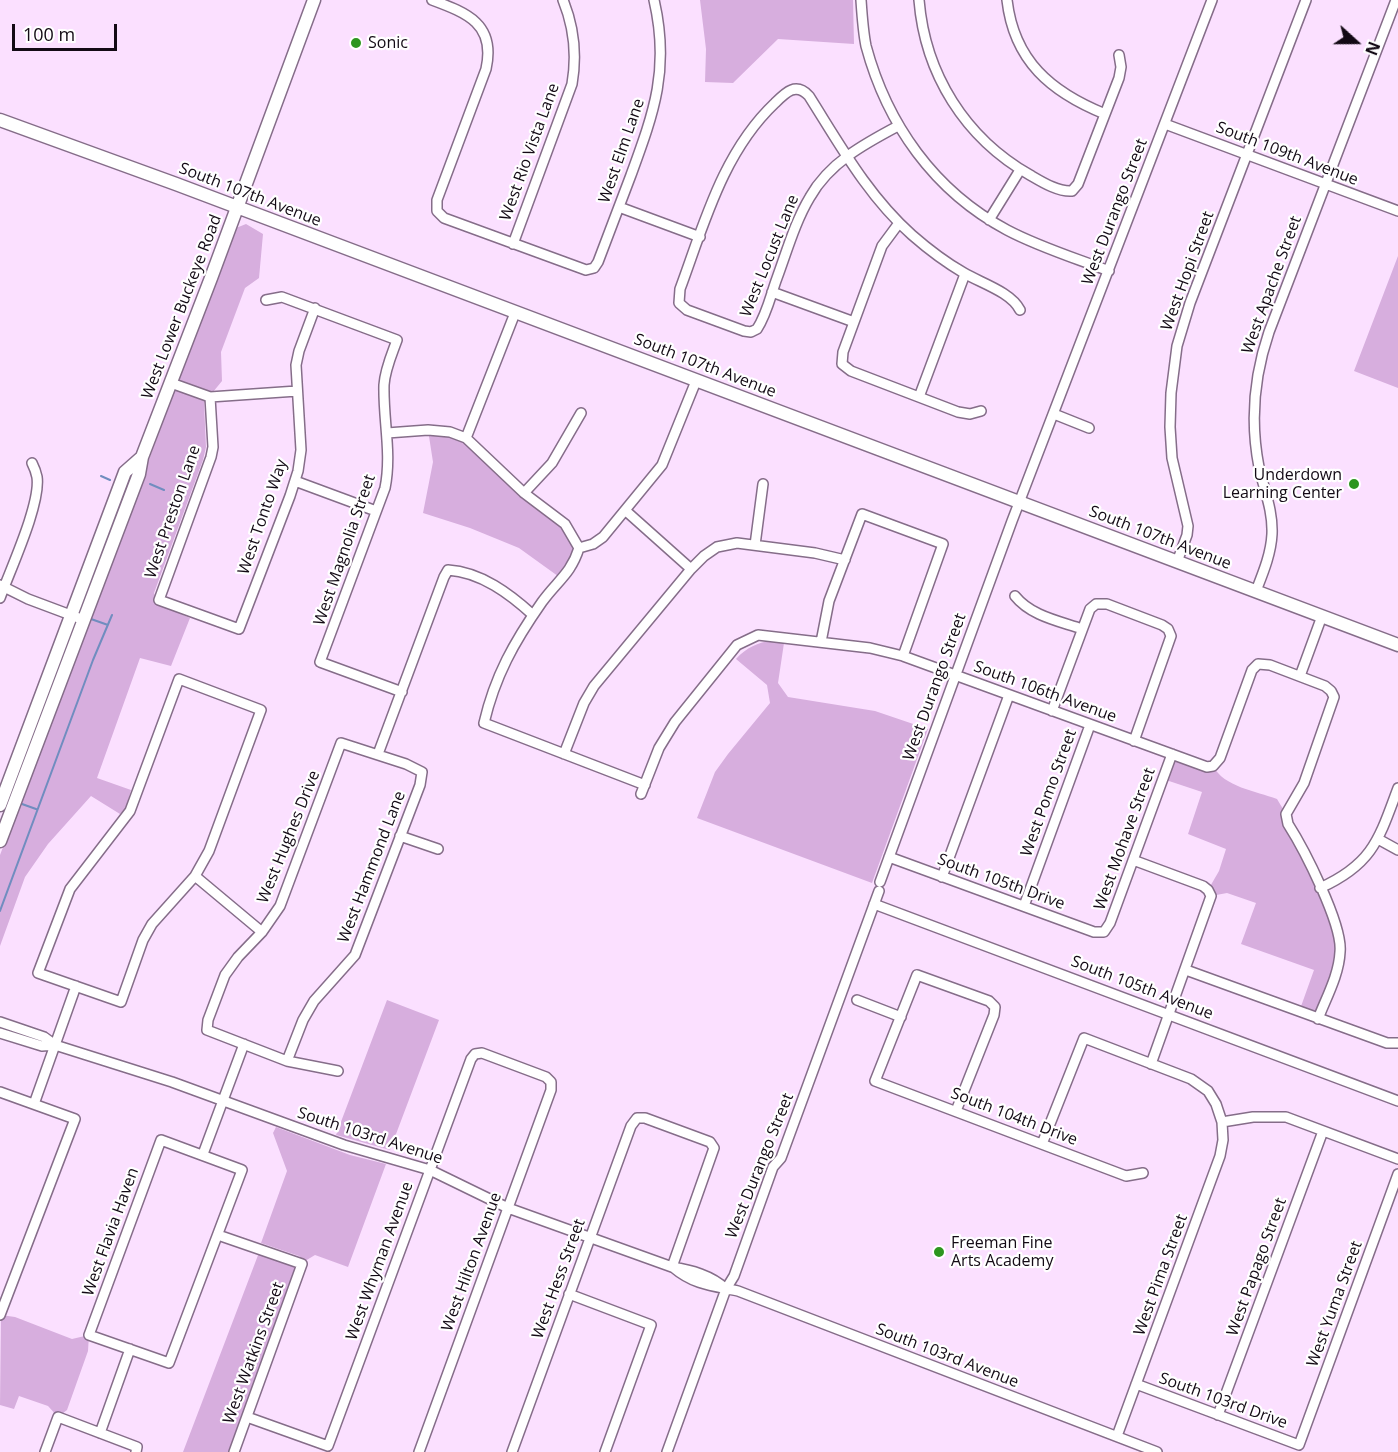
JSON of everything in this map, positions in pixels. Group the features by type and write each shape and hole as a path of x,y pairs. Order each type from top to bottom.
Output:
{"main road":[{"name":"West Lower Buckeye Road","path":"0,841 139,474 142,457 314,0"},
{"name":"South 107th Avenue","path":"0,120 237,207 1398,645"},
{"name":"West Lower Buckeye Road","path":"0,805 125,472 142,457"}],"street":[{"path":"432,0 469,16 479,26 488,45 486,69 437,200 436,211 444,218 513,244"},
{"name":"West Rio Vista Lane","path":"513,244 572,84 574,38 563,0"},
{"name":"West Elm Lane","path":"513,244 578,268 590,270 598,262 649,127 657,95 661,44 654,0"},
{"path":"861,0 866,44 881,92 898,126 930,171 958,197 989,220 1030,241 1109,271"},
{"path":"920,0 922,23 929,54 947,94 959,113 997,153 1020,170 1065,191 1072,191 1078,183 1120,73 1119,56"},
{"path":"1007,0 1011,22 1024,54 1040,74 1069,98 1105,114"},
{"name":"West Durango Street","path":"667,1452 726,1288 734,1276 773,1167 781,1158 1019,502 1212,0"},
{"name":"West Hopi Street","path":"1177,562 1188,526 1176,478 1170,438 1171,393 1175,358 1187,313 1306,0"},
{"name":"West Apache Street","path":"1256,591 1268,559 1272,527 1270,504 1260,473 1254,435 1257,376 1266,339 1396,0"},
{"path":"619,207 700,237 723,178 745,137 781,97 793,88 800,89 809,96 847,157 876,197 899,223 933,252 965,274 1008,296 1020,310"},
{"name":"South 109th Avenue","path":"1165,124 1398,211"},
{"name":"West Locust Lane","path":"700,237 680,290 679,303 687,310 744,331 754,331 760,323 809,199 824,177 847,157 898,126"},
{"path":"989,220 1020,170"},
{"path":"899,223 882,246 843,352 842,364 851,371 964,413 981,411"},
{"path":"919,397 965,274"},
{"path":"772,292 854,322"},
{"path":"266,300 282,297 315,308"},
{"name":"West Magnolia Street","path":"315,308 397,340 384,384 388,475 320,662 402,692"},
{"name":"West Tonto Way","path":"238,629 295,481 301,450 296,365 315,308"},
{"path":"466,438 515,312"},
{"path":"579,548 593,544 603,537 662,465 696,381"},
{"path":"171,383 210,398 297,391"},
{"name":"West Preston Lane","path":"210,398 213,447 211,457 159,600 238,629"},
{"path":"524,492 552,463 581,413"},
{"path":"1054,414 1089,428"},
{"path":"387,433 428,430 450,432 466,438 524,492 566,524 579,548 573,565 533,615 510,651 490,697 484,723 564,754 584,703 594,686 691,569 717,547 730,544 755,545 815,553 845,560"},
{"path":"0,598 2,586 28,524 34,501 37,477 32,463"},
{"path":"295,481 376,511"},
{"path":"755,545 763,484"},
{"path":"626,511 691,569"},
{"path":"821,642 826,611 862,514 943,544 903,656"},
{"path":"378,754 448,570 460,571 503,590 533,615"},
{"path":"2,586 28,600 84,620"},
{"path":"1015,596 1024,606 1037,613 1082,629"},
{"path":"1052,711 1089,612 1096,604 1107,604 1162,625 1170,632 1170,643 1134,741"},
{"path":"1318,1018 1338,966 1341,950 1336,923 1288,824 1286,814 1304,783 1332,705 1333,694 1325,686 1300,676 1322,616"},
{"name":"South 106th Avenue","path":"564,754 643,790 659,748 675,722 737,645 758,635 870,648 903,656 1204,766 1213,766 1220,758 1251,674 1258,664 1270,665 1300,676"},
{"path":"179,679 261,710 209,852 195,876 152,924 143,940 121,1002 38,973 70,889 130,810 179,679"},
{"path":"942,877 1008,695"},
{"name":"West Pomo Street","path":"1024,906 1090,725"},
{"name":"West Hughes Drive","path":"244,1044 207,1030 208,1020 225,975 238,957 262,932 288,891 341,743 378,754"},
{"name":"West Hammond Lane","path":"287,1061 303,1020 314,1002 354,955 420,785 422,772 378,754"},
{"name":"West Mohave Street","path":"1104,932 1110,923 1172,754"},
{"path":"1320,888 1355,868 1366,857 1378,839 1398,788"},
{"path":"400,836 438,849"},
{"path":"1378,839 1398,850"},
{"name":"South 105th Drive","path":"889,858 1094,932 1104,932"},
{"path":"1133,860 1203,886 1210,893 1210,903 1151,1064"},
{"path":"195,876 262,932"},
{"name":"South 105th Avenue","path":"874,904 1398,1101"},
{"path":"1186,970 1387,1043 1398,1043"},
{"path":"857,1000 900,1017 917,975 989,1001 995,1006 994,1015 956,1111"},
{"path":"33,1104 76,986"},
{"name":"South 104th Drive","path":"900,1017 875,1081 1126,1176 1143,1173"},
{"name":"South 103rd Avenue","path":"0,1022 44,1037 54,1045 172,1082 344,1145 429,1170 508,1208 672,1267 687,1269 716,1280 726,1288 1157,1452"},
{"name":"South 103rd Avenue","path":"0,1033 42,1046 54,1045"},
{"path":"1042,1144 1084,1038 1191,1079 1208,1091 1216,1104 1222,1122 1253,1117 1286,1117 1398,1159"},
{"path":"100,1432 130,1349 169,1363 218,1235 242,1170 203,1154 244,1044 287,1061 338,1071"},
{"name":"West Whyman Avenue","path":"247,1417 328,1446 471,1059 475,1054 482,1053 546,1077 551,1082"},
{"name":"West Hilton Avenue","path":"419,1452 551,1090 551,1082"},
{"path":"0,1092 75,1119 1,1315"},
{"name":"West Hess Street","path":"512,1452 631,1126 637,1118 645,1118 710,1142 714,1148 672,1267"},
{"name":"West Pima Street","path":"1117,1436 1220,1156 1222,1122"},
{"name":"West Papago Street","path":"1218,1414 1323,1131"},
{"name":"West Flavia Haven","path":"130,1349 89,1335 161,1140 203,1154"},
{"name":"West Yuma Street","path":"1299,1445 1398,1174"},
{"name":"West Watkins Street","path":"218,1235 302,1264 234,1452"},
{"path":"569,1294 651,1325 605,1452"},
{"name":"South 103rd Drive","path":"1136,1384 1299,1445"},
{"path":"45,1452 58,1417 100,1432 137,1450"}],"shaded area":[{"path":"700,0 853,0 854,44 778,39 733,83 705,82 706,49"},
{"path":"246,224 263,234 259,278 245,288 221,352 222,381 204,403 206,447 203,460 154,593 158,604 190,618 171,666 140,658 97,778 131,790 126,808 120,814 91,796 48,844 25,877 0,946 0,855 236,228"},
{"path":"1398,256 1398,388 1354,371"},
{"path":"428,430 466,438 565,524 579,548 562,579 519,548 470,528 423,513 433,462"},
{"path":"773,640 784,643 778,683 788,697 875,711 928,729 872,883 697,818 715,772 770,703 767,685 736,659 753,646"},
{"path":"1172,754 1213,766 1218,773 1233,784 1277,799 1286,814 1341,943 1318,1019 1299,1012 1314,970 1241,944 1256,903 1227,893 1211,896 1208,890 1219,871 1226,849 1188,834 1202,792 1163,779"},
{"path":"387,1000 439,1020 390,1150 336,1135"},
{"path":"276,1127 350,1155 386,1164 348,1267 315,1255 305,1261 299,1256 261,1243 287,1171 273,1133"},
{"path":"260,1250 302,1264 234,1452 183,1452"},
{"path":"1,1315 15,1317 72,1339 89,1335 88,1351 67,1410 58,1417 48,1406 19,1396 14,1409 0,1405"}],"waterway":[{"path":"101,476 110,480"},
{"path":"150,484 164,490"},
{"path":"0,911 93,660 112,615"},
{"path":"91,619 108,625"},
{"path":"22,804 36,809"}],"place":[{"name":"Sonic","path":"356,43"},
{"name":"Underdown Learning Center","path":"1354,484"},
{"name":"Freeman Fine Arts Academy","path":"939,1252"}]}
